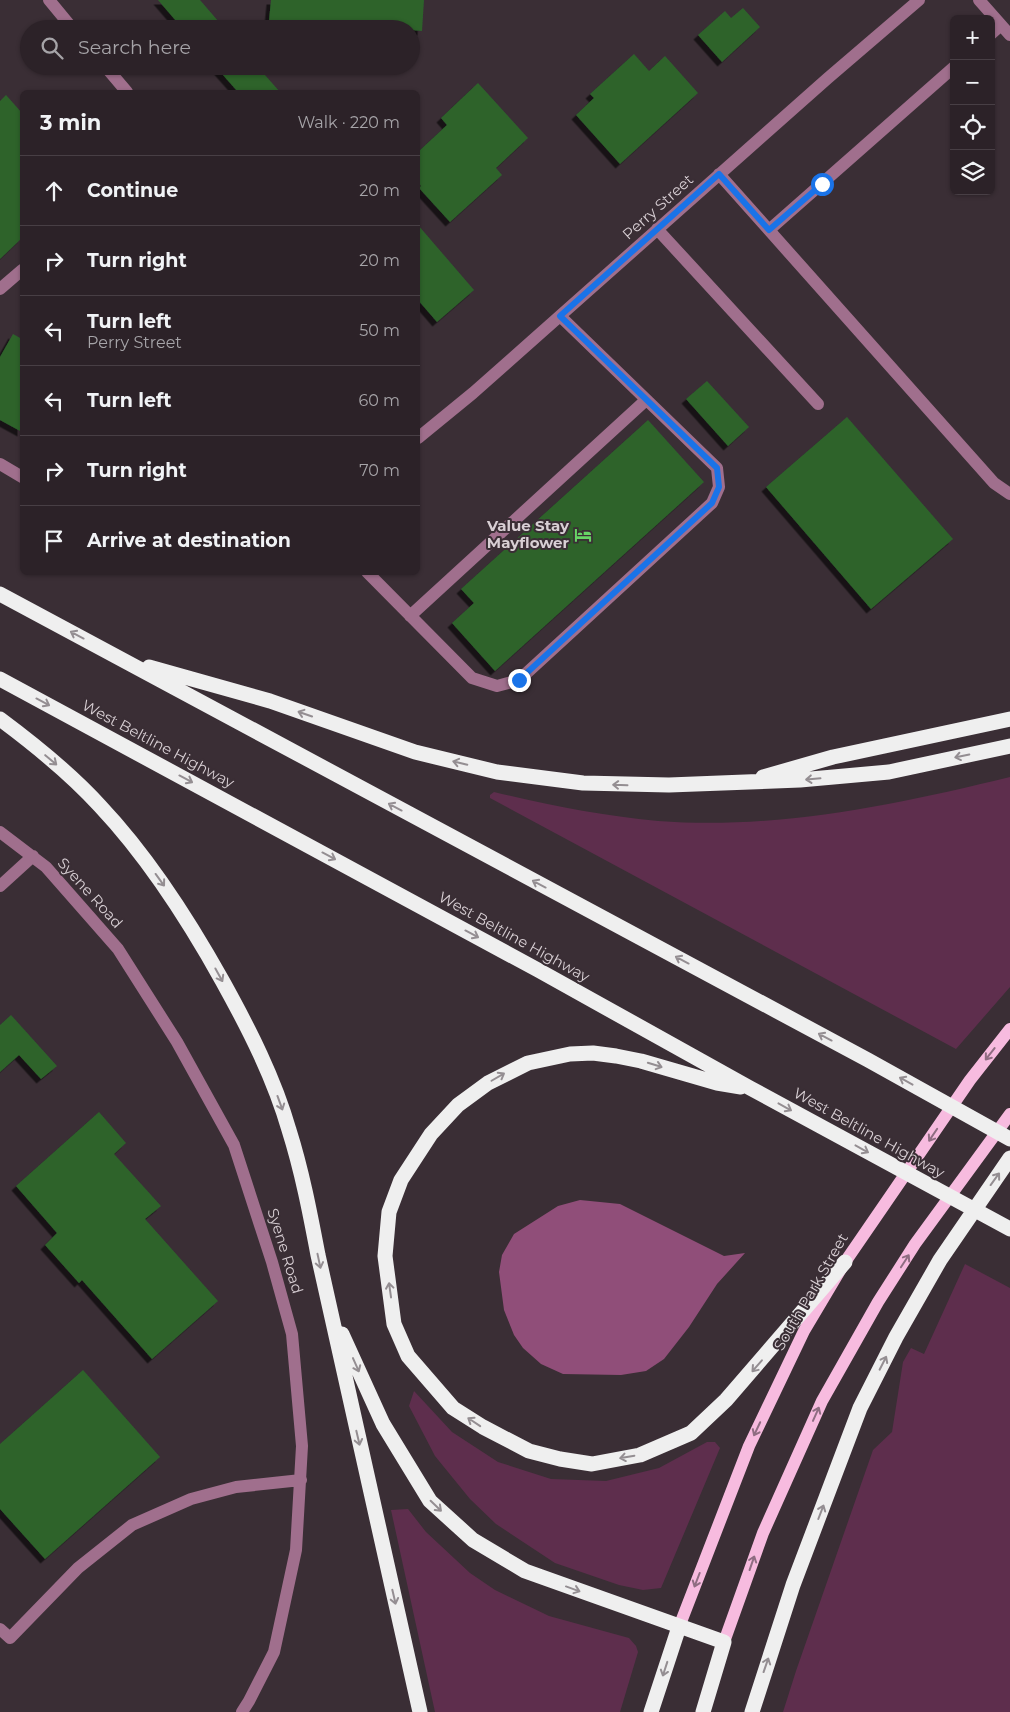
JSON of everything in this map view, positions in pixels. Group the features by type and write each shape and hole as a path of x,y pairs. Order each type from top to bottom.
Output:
{"highway":[{"path":"0,594 868,1060 1010,1139"},
{"path":"120,658 270,701 415,752 497,772 582,783 628,785 800,780 889,772 1010,746"},
{"name":"West Beltline Highway","path":"0,679 538,970 819,1126 1010,1229"},
{"path":"0,719 60,767 100,806 158,877 196,932 240,1012 272,1082 289,1129 305,1190 420,1712"},
{"path":"751,782 786,769 833,757 1010,719"},
{"path":"750,1088 717,1083 641,1061 593,1053 528,1063 488,1083 458,1105 431,1134 406,1172 389,1212 385,1256 394,1324 408,1356 453,1408 483,1427 529,1451 560,1459 592,1464 640,1455 691,1433 726,1400 845,1262"},
{"path":"752,1712 793,1585 860,1408 896,1337 940,1260 1010,1158"},
{"path":"329,1305 382,1424 430,1501 473,1540 525,1571 724,1642 703,1712"},
{"path":"651,1712 679,1627"}],"main road":[{"name":"South Park Street","path":"679,1627 749,1446 804,1331 845,1262 970,1080 1010,1029"},
{"path":"724,1642 763,1533 822,1401 878,1302 915,1244 1010,1114"}],"street":[{"path":"48,0 65,20"},
{"name":"Perry Street","path":"420,436 473,393 719,174 919,0"},
{"path":"979,0 1010,35"},
{"path":"995,30 1001,25"},
{"path":"769,230 950,71"},
{"path":"113,75 125,90"},
{"path":"719,174 994,483 1010,494"},
{"path":"658,229 818,404"},
{"path":"0,289 20,272"},
{"path":"370,575 472,678 497,686 519,680 712,503 719,487 717,468 560,316"},
{"path":"410,616 646,400"},
{"path":"0,464 20,476"},
{"name":"Syene Road","path":"0,832 46,867 118,949 177,1042 234,1145 272,1262 292,1334 302,1446 296,1550 274,1652 242,1712"},
{"path":"0,886 33,856"},
{"path":"0,1629 10,1638 78,1568 132,1525 200,1497 236,1487 301,1480"}],"shaded area":[{"path":"1010,777 1010,987 956,1049 490,798 490,795 494,792 575,810 658,821 747,822 836,813 879,806"},
{"path":"580,1200 620,1204 724,1256 745,1253 717,1284 689,1327 664,1359 646,1371 621,1375 563,1374 541,1364 523,1348 514,1335 504,1310 499,1272 502,1255 514,1234 558,1206"},
{"path":"965,1264 1010,1288 1010,1712 783,1712 873,1450 892,1432 903,1362 911,1348 924,1354"},
{"path":"414,1391 452,1432 498,1462 551,1479 606,1481 659,1468 707,1442 715,1442 720,1448 661,1588 643,1590 619,1585 555,1563 496,1524 470,1499 435,1456 409,1406"},
{"path":"408,1509 426,1532 470,1573 495,1590 549,1616 629,1638 636,1646 638,1652 620,1712 435,1712 391,1510"}],"building":[{"path":"158,0 200,0 217,20 175,20"},
{"path":"271,0 424,0 422,31 420,31 420,20 269,20"},
{"path":"743,8 760,27 722,62 698,35 725,11 731,18"},
{"path":"634,54 649,71 665,56 698,93 620,164 576,115 594,98 590,94"},
{"path":"223,75 265,75 278,90 236,90"},
{"path":"478,83 528,138 496,168 502,175 450,222 420,189 420,150 447,125 441,118"},
{"path":"6,95 20,111 20,240 0,259 0,101"},
{"path":"420,227 474,290 437,322 420,302"},
{"path":"13,334 20,338 20,431 0,420 0,357"},
{"path":"707,381 749,427 728,446 686,399"},
{"path":"847,417 953,539 871,609 766,487"},
{"name":"Value Stay Mayflower","path":"648,420 704,482 495,671 452,623 474,603 461,589"},
{"path":"11,1015 57,1066 41,1079 19,1055 0,1072 0,1025"},
{"path":"99,1112 126,1143 114,1154 161,1206 145,1219 218,1301 152,1359 82,1280 79,1283 45,1245 57,1233 16,1186"},
{"path":"83,1370 160,1457 45,1559 0,1509 0,1444"}],"place":[{"name":"Value Stay Mayflower","path":"583,535"}],"route":[{"path":"519,680 712,503 719,487 717,468 560,316 719,174 769,230 822,184"}]}
